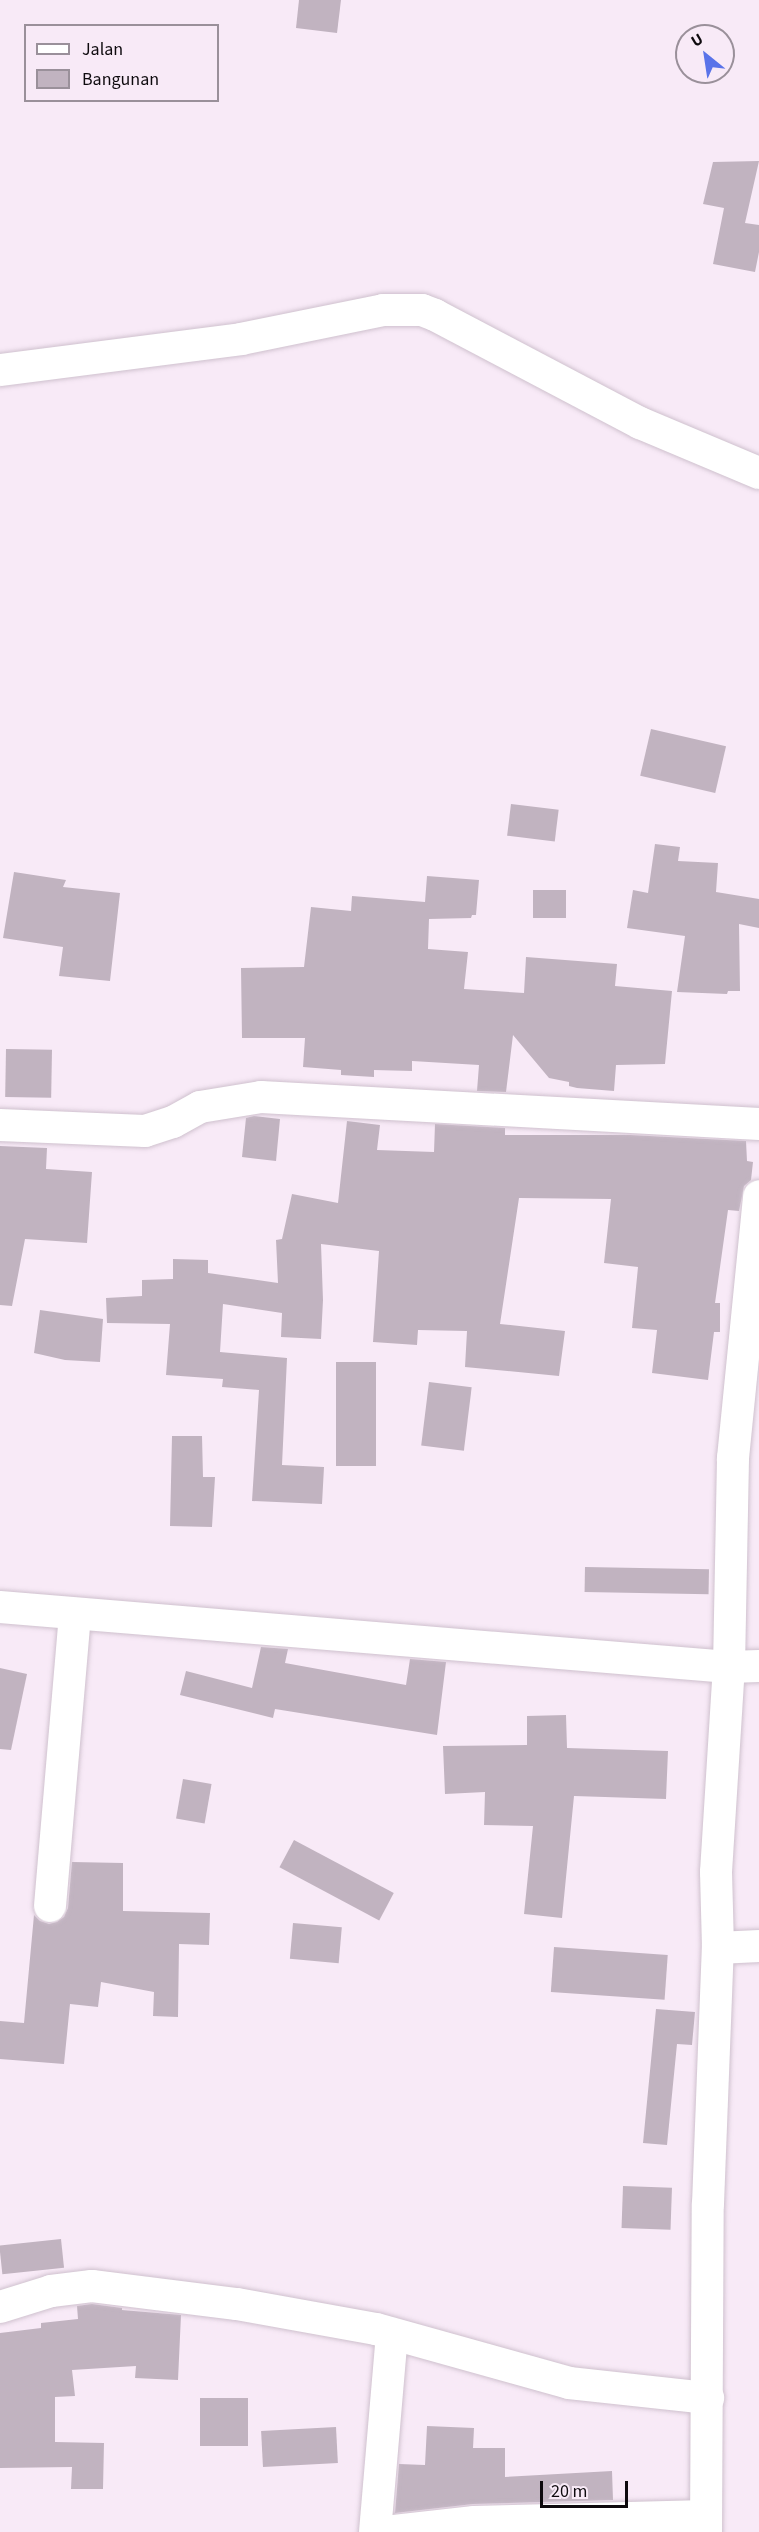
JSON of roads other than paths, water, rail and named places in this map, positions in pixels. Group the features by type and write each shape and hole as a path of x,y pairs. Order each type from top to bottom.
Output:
{"street":[{"path":"0,370 241,339 383,310 422,310 451,323 640,423 759,473"},
{"path":"0,1125 145,1131 173,1122 200,1107 261,1097 759,1124"},
{"path":"385,2532 474,2522 706,2524 708,2204 718,1947 716,1872 744,1666 733,1458 754,1270 759,1196"},
{"path":"0,1608 744,1666"},
{"path":"51,1906 75,1614"},
{"path":"718,1947 759,1946"},
{"path":"0,2307 51,2291 92,2286 237,2304 376,2329 392,2336 569,2383 708,2398"},
{"path":"375,2532 392,2336"}]}
